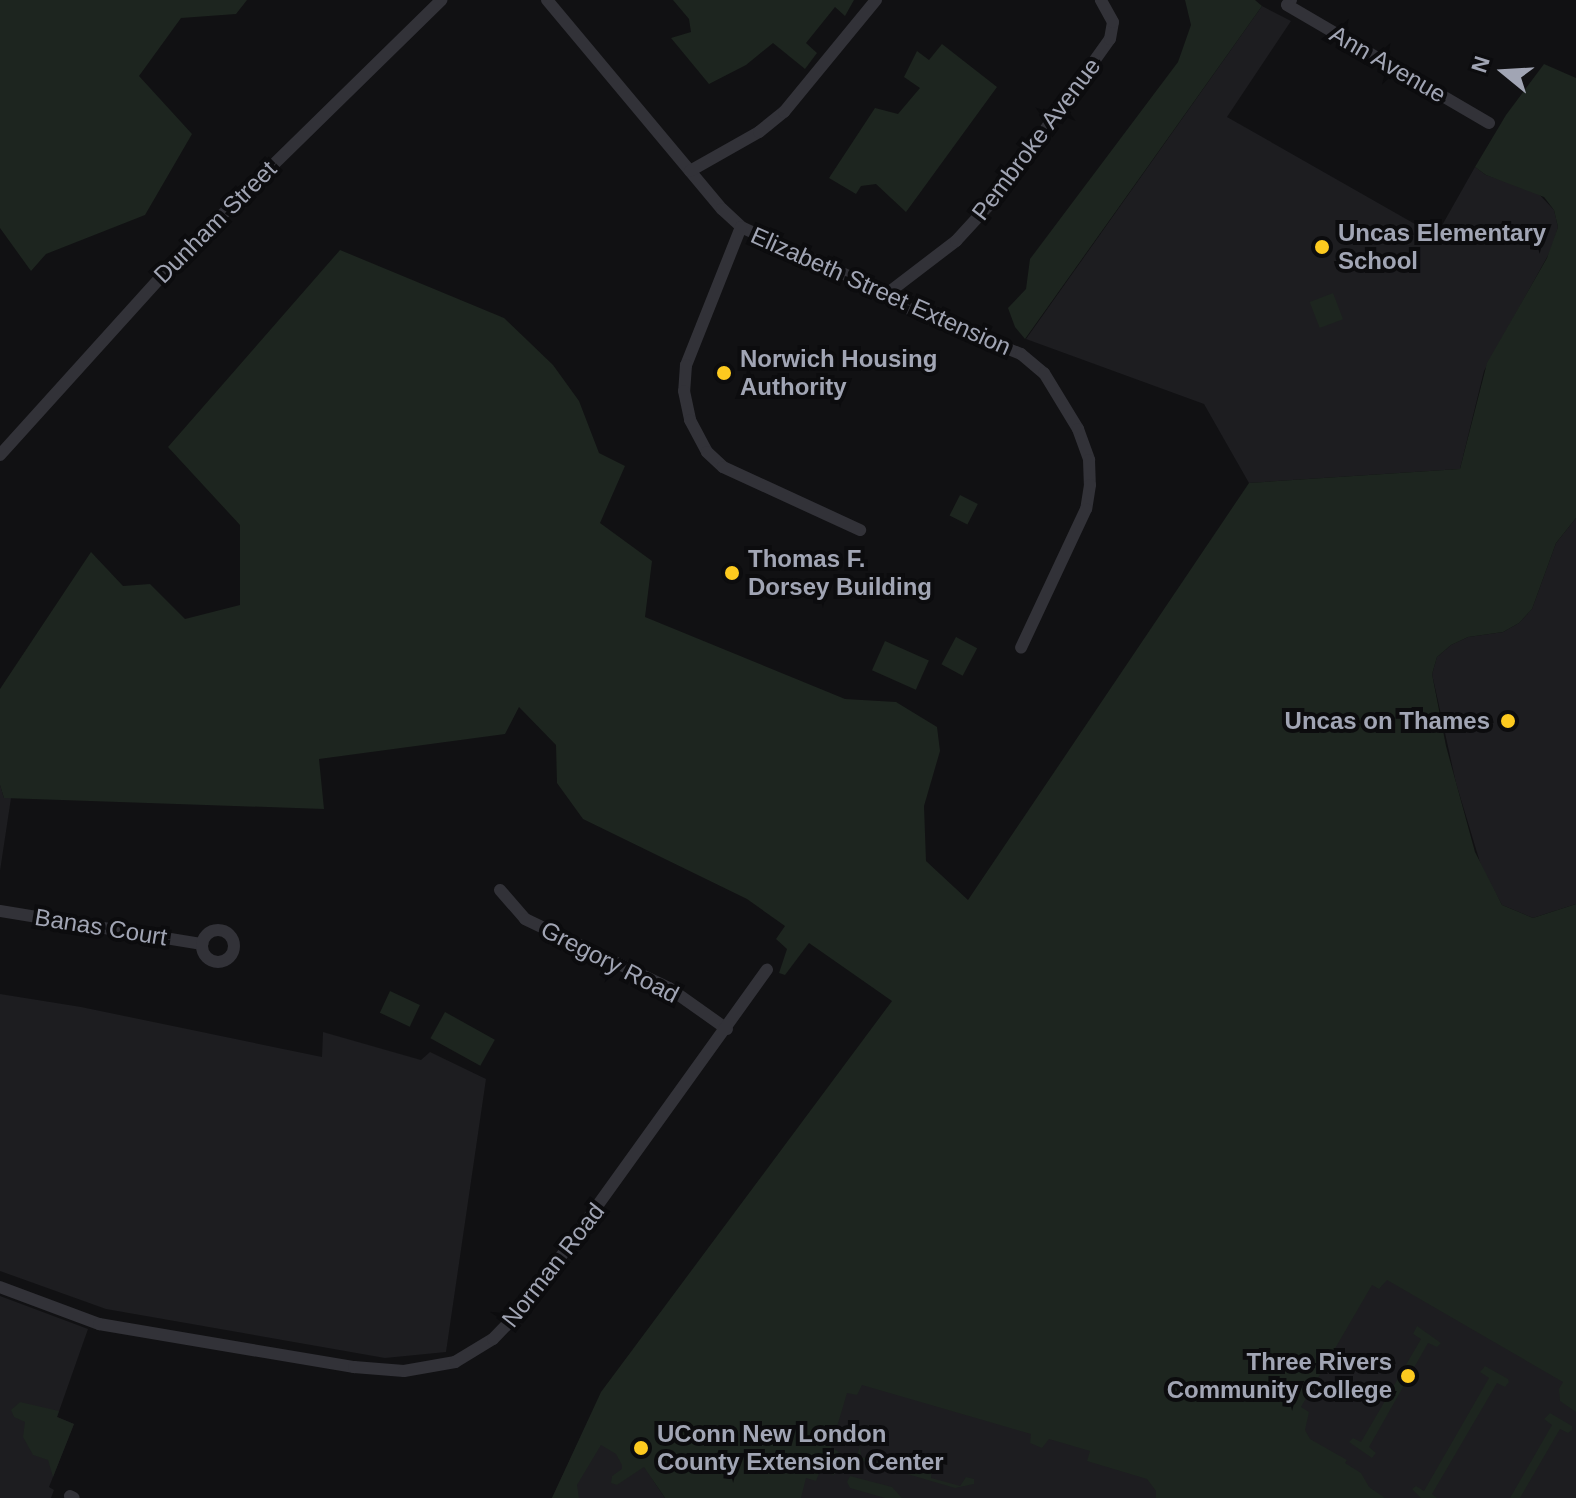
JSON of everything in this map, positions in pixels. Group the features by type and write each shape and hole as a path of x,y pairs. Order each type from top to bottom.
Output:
{"street":[{"name":"Dunham Street","path":"0,455 180,256 441,0"},
{"name":"Elizabeth Street Extension","path":"547,0 741,227 884,296 1030,360 1044,373 1073,418 1085,445 1090,474 1086,509 1021,648"},
{"path":"690,171 766,127 784,112 876,0"},
{"name":"Pembroke Avenue","path":"884,296 977,220 1110,39 1112,17 1101,0"},
{"name":"Ann Avenue","path":"1289,2 1489,123"},
{"path":"741,227 686,365 684,391 690,420 707,452 723,467 860,530"},
{"name":"Gregory Road","path":"500,890 525,919 669,988 727,1029"},
{"name":"Banas Court","path":"0,911 202,944"},
{"name":"Norman Road","path":"0,1287 99,1324 354,1367 404,1371 455,1362 493,1339 526,1305 727,1029 767,969"}],"shaded area":[{"path":"0,0 247,0 236,14 181,18 139,76 192,134 145,215 46,254 31,271 0,228"},
{"path":"673,0 854,0 845,16 835,7 806,43 817,53 805,69 773,43 746,65 709,84 671,38 691,32 689,19"},
{"path":"1185,0 1255,0 1262,6 1025,339 1015,327 1008,308 1026,289 1030,259 1178,62 1191,25"},
{"name":"Uncas Elementary School","path":"1262,6 1291,21 1227,117 1436,236 1475,167 1486,175 1537,192 1554,210 1558,227 1551,250 1484,371 1460,469 1249,483 1204,404 1026,339"},
{"path":"942,44 997,87 906,212 876,184 861,186 856,194 829,178 875,108 898,114 920,88 904,77 917,51 929,60"},
{"path":"1544,64 1576,78 1576,518 1556,543 1532,609 1519,623 1503,632 1468,637 1451,645 1437,657 1432,674 1446,746 1475,852 1502,905 1533,918 1576,904 1576,1412 1560,1401 1559,1389 1563,1382 1387,1280 1379,1289 1372,1285 1301,1407 1309,1412 1305,1430 1310,1439 1347,1460 1345,1463 1361,1473 1369,1487 1385,1498 1156,1498 1156,1491 1147,1479 1087,1461 1090,1451 1049,1439 1042,1448 1030,1443 1031,1434 862,1385 857,1395 847,1393 831,1447 840,1453 834,1475 820,1471 816,1481 806,1478 801,1498 665,1498 644,1467 617,1485 611,1483 612,1476 622,1469 622,1465 616,1454 601,1445 577,1485 579,1498 552,1498 601,1392 892,1001 809,943 785,975 779,973 787,949 776,939 785,926 747,899 583,819 557,783 556,745 519,707 505,734 319,759 324,809 4,798 0,785 0,689 91,552 123,586 150,584 185,619 240,605 240,525 168,447 340,250 504,318 553,365 579,401 599,453 625,466 600,523 652,561 645,617 845,699 896,702 937,727 940,751 924,806 926,861 968,900 1249,483 1460,469 1487,363 1547,258 1558,227 1554,210 1544,197 1486,175 1475,167 1506,115"},
{"path":"1333,293 1343,319 1320,328 1310,302"},
{"path":"960,495 978,504 967,525 950,515"},
{"name":"Uncas on Thames","path":"1576,518 1576,904 1533,918 1502,905 1482,869 1456,783 1432,674 1437,657 1451,645 1468,637 1503,632 1519,623 1532,609 1556,543"},
{"path":"956,637 977,648 963,676 941,664"},
{"path":"885,641 929,661 916,690 872,670"},
{"path":"0,785 4,798 11,798 0,871"},
{"path":"390,991 420,1005 410,1027 380,1013"},
{"path":"0,994 81,1007 322,1057 323,1032 421,1060 430,1052 486,1079 446,1352 385,1358 106,1309 0,1271"},
{"path":"445,1012 495,1040 480,1066 430,1038"},
{"name":"Three Rivers Community College","path":"1350,1265 1576,1347 1576,1498 796,1498 843,1391 858,1383"},
{"path":"0,1296 88,1329 57,1417 74,1424 49,1487 54,1490 51,1498 0,1498"},
{"path":"1417,1326 1441,1343 1437,1347 1428,1343 1369,1447 1376,1453 1372,1458 1349,1442 1353,1438 1361,1442 1421,1339 1413,1334"},
{"path":"1485,1366 1509,1382 1505,1387 1497,1383 1432,1494 1437,1498 1421,1498 1412,1489 1416,1486 1424,1491 1489,1378 1480,1372"},
{"path":"20,1402 59,1411 57,1417 74,1424 53,1477 48,1460 33,1455 23,1437 25,1422 14,1417 11,1410"},
{"path":"1550,1413 1572,1426 1572,1430 1568,1433 1560,1429 1520,1498 1510,1498 1552,1425 1544,1419"},
{"name":"UConn New London County Extension Center","path":"588,1421 633,1426 653,1480 665,1498 552,1498"},
{"path":"860,1446 861,1457 910,1471 917,1462 932,1467 931,1478 960,1486 966,1477 974,1479 974,1484 955,1488 856,1459"},
{"path":"850,1476 892,1487 902,1498 885,1498 850,1488 847,1482"}],"place":[{"name":"Uncas Elementary School","path":"1322,247"},
{"name":"Norwich Housing Authority","path":"724,373"},
{"name":"Thomas F. Dorsey Building","path":"732,573"},
{"name":"Uncas on Thames","path":"1508,721"},
{"name":"Three Rivers Community College","path":"1408,1376"},
{"name":"UConn New London County Extension Center","path":"641,1448"}]}
